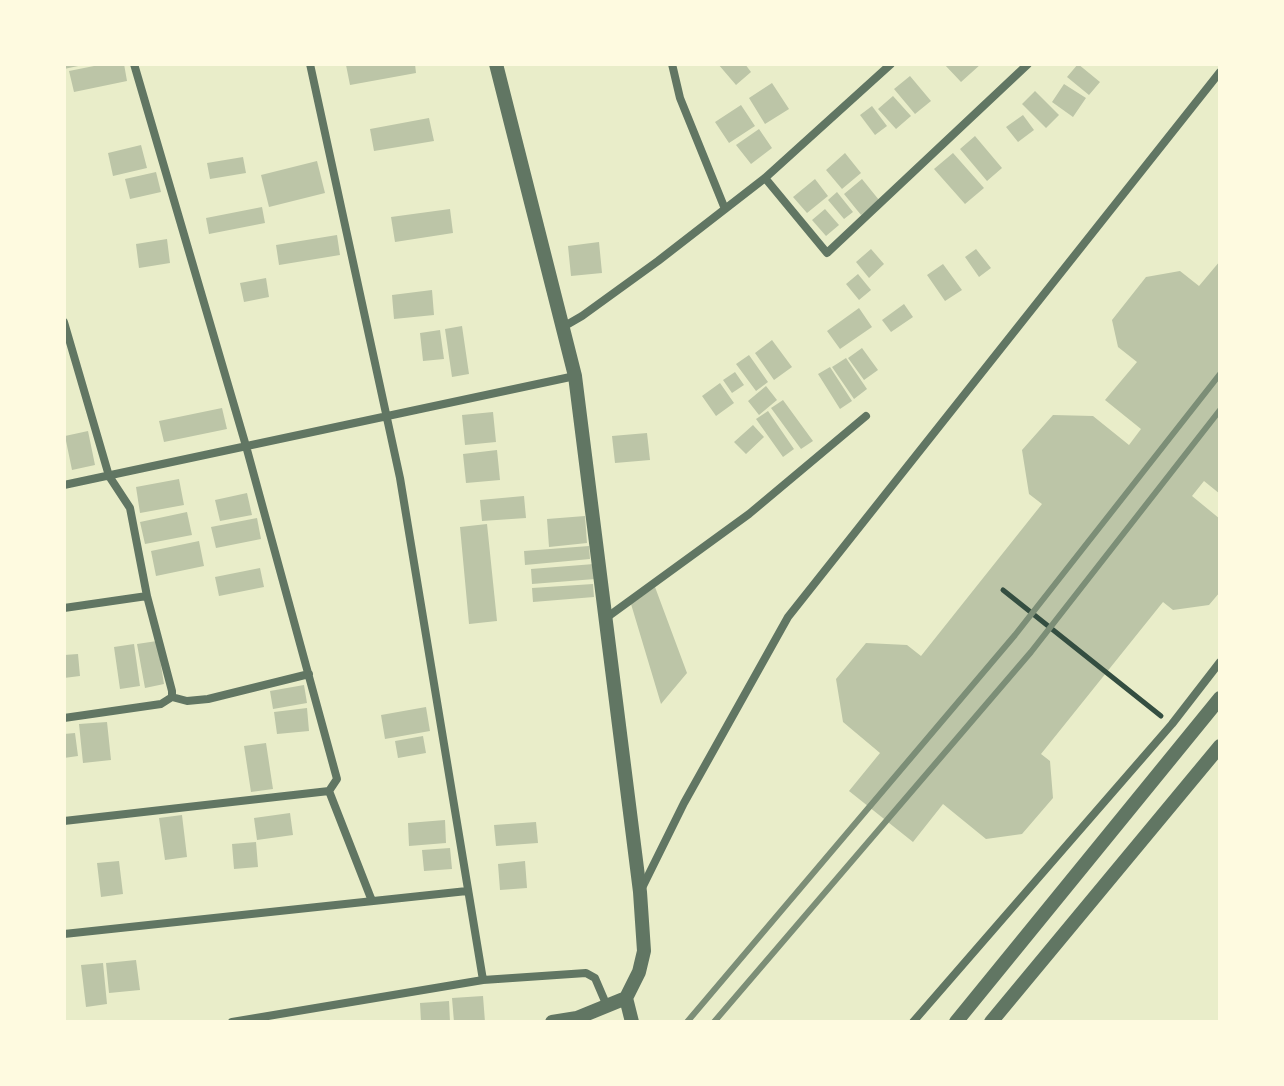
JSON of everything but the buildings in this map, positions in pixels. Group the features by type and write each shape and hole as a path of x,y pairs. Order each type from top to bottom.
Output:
{"street":[{"path":"64,821 329,791 337,779 246,446 134,64"},
{"path":"310,64 400,478 483,980"},
{"path":"496,64 575,376 640,892 644,951 639,972 626,998 632,1022"},
{"path":"563,327 646,271 765,178 891,64"},
{"path":"765,178 827,253 1028,64"},
{"path":"674,65 680,98 725,209"},
{"path":"640,892 684,803 788,617 1220,72"},
{"path":"64,322 109,476 130,508 147,596 172,697"},
{"path":"64,485 575,376"},
{"path":"606,618 749,514 866,416"},
{"path":"64,608 147,596"},
{"path":"913,1022 1172,724 1220,662"},
{"path":"64,718 161,704 172,697 187,701 208,699 309,674"},
{"path":"956,1022 1220,698"},
{"path":"991,1022 1220,746"},
{"path":"329,791 372,901"},
{"path":"64,934 467,891"},
{"path":"232,1022 483,980 586,973 595,978 607,1006"},
{"path":"552,1022 576,1020 626,998"}],"path":[{"path":"1003,590 1172,724"}],"railway":[{"path":"687,1022 1015,635 1220,374"},
{"path":"714,1022 1031,652 1220,410"}]}
